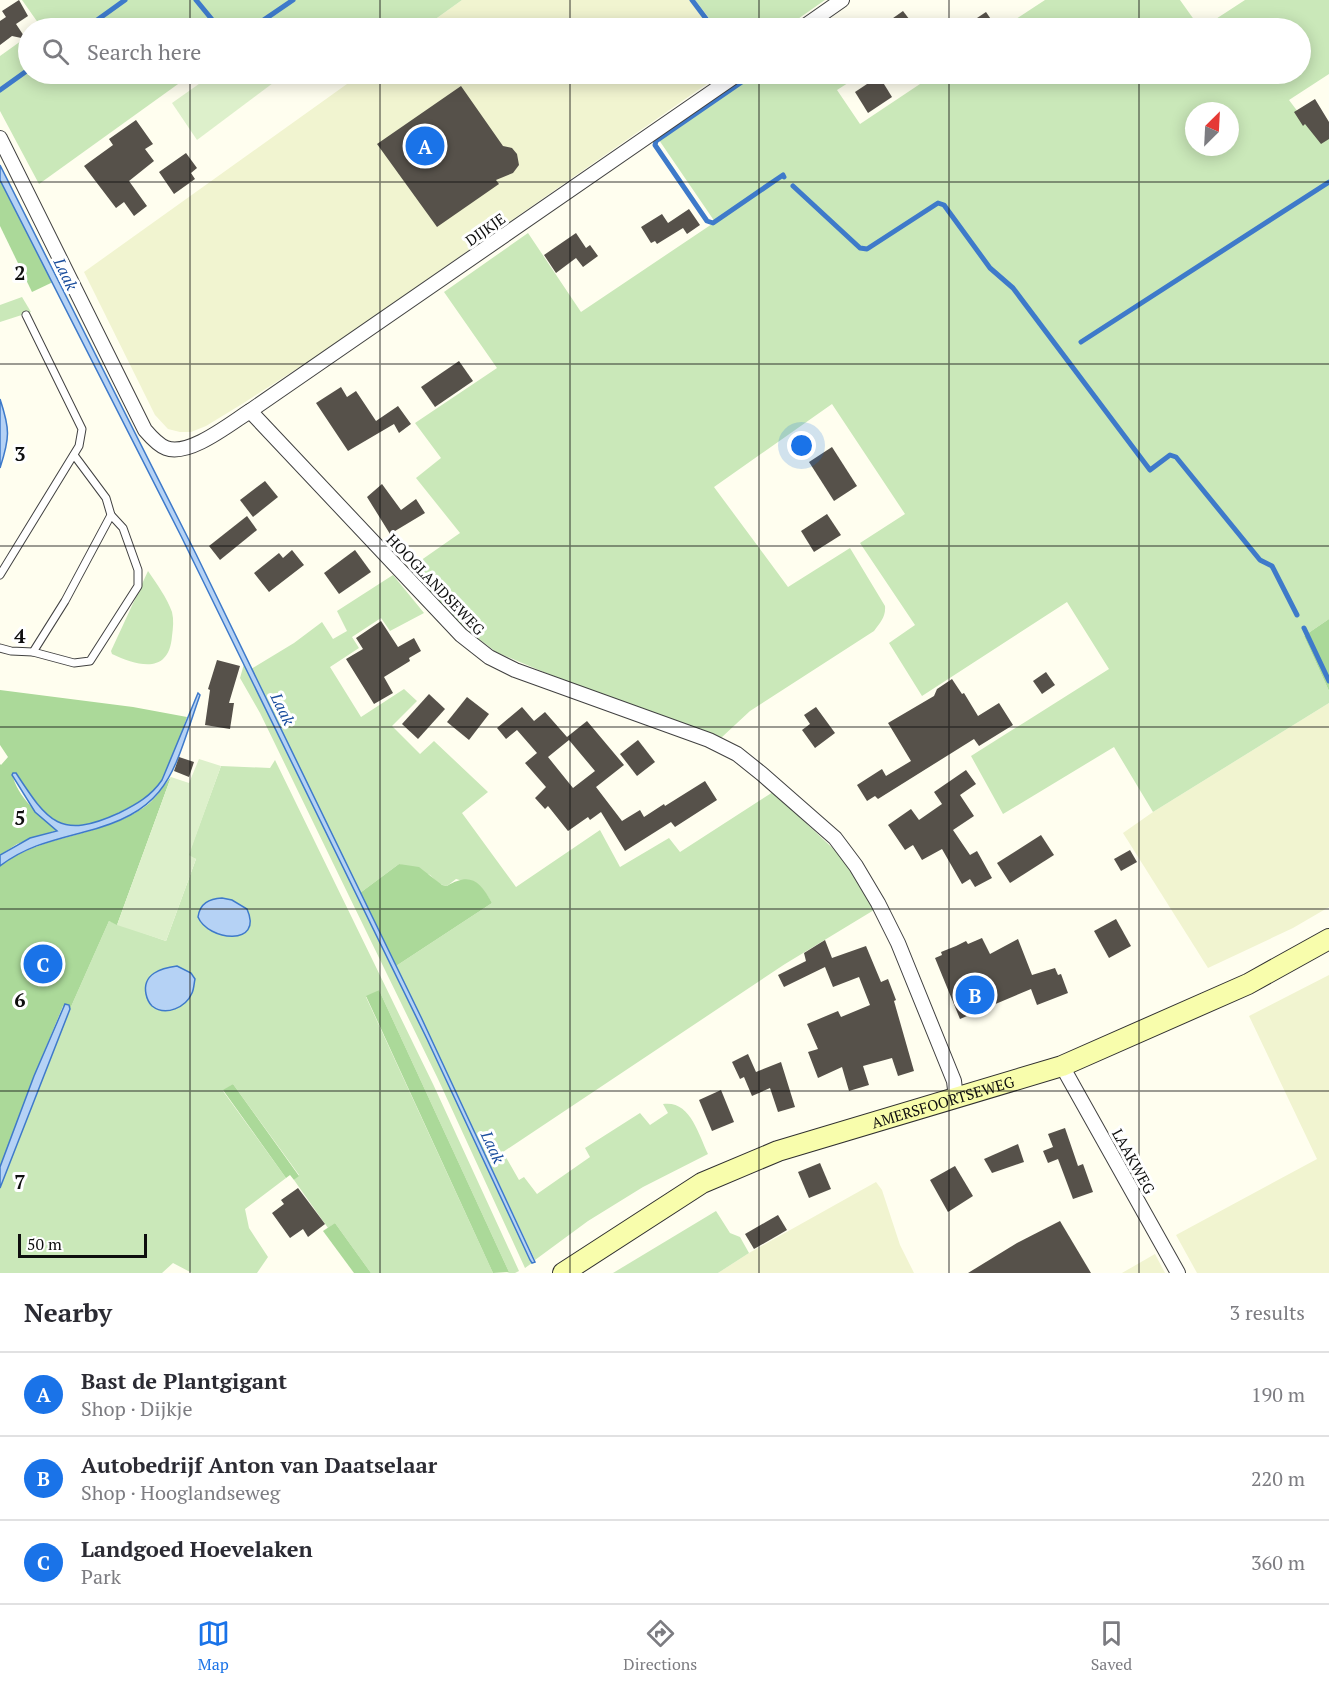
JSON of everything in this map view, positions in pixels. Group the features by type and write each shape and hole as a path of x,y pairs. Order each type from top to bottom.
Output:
{"main road":[{"name":"AMERSFOORTSEWEG","path":"563,1273 702,1183 778,1150 1062,1065 1248,984 1329,939"}],"street":[{"path":"816,18 842,0"},
{"name":"DIJKJE","path":"250,411 724,84"},
{"path":"0,138 145,430 152,438 167,448 190,447 250,411"},
{"name":"HOOGLANDSEWEG","path":"250,411 436,610 475,647 515,670 709,740 737,754 835,838 867,884 898,943 954,1081 956,1098"},
{"name":"LAAKWEG","path":"1062,1065 1178,1273"}],"lane":[{"path":"0,575 79,446 82,429 26,315"},
{"path":"0,648 33,652 74,663 90,661 138,585 138,570 123,528 111,515 106,498 74,454"},
{"path":"33,652 65,601 111,515"}],"green space":[{"path":"22,0 462,0 437,18 35,18"},
{"path":"462,0 695,0 709,18 437,18"},
{"path":"695,0 825,0 799,18 709,18"},
{"path":"1045,0 1180,0 1193,18 1017,18"},
{"path":"1245,0 1329,0 1329,74 1289,100 1319,140 1329,135 1329,619 1304,636 1329,691 1329,703 1153,812 1114,747 1003,814 971,756 1109,669 1067,602 922,696 889,643 915,625 860,543 905,514 832,404 714,487 788,587 850,548 885,606 884,617 874,631 750,711 722,737 719,738 577,686 496,652 454,620 407,570 460,533 416,478 441,458 415,423 497,368 444,292 528,233 581,312 715,222 659,140 739,84 846,84 837,90 860,124 920,84 1311,84 1311,18 1217,18"},
{"path":"18,43 18,84 178,84 39,184 0,111 0,56"},
{"path":"199,84 272,84 197,140 172,103"},
{"path":"347,84 707,84 323,352 206,426 191,432 168,429 155,415 84,272"},
{"path":"0,180 53,282 32,292 0,226"},
{"path":"22,297 31,312 0,322 0,305"},
{"path":"148,571 162,591 172,612 173,621 170,648 165,657 159,662 142,664 112,654 111,651"},
{"path":"393,575 424,613 390,631 381,618 352,637 359,648 330,667 361,717 404,689 417,701 392,726 420,754 434,741 488,792 462,813 516,887 600,830 620,867 669,838 680,852 773,792 842,857 874,910 785,964 503,1152 519,1180 524,1177 537,1194 590,1157 585,1148 640,1113 650,1125 668,1113 663,1104 672,1104 680,1107 692,1120 708,1154 643,1187 588,1221 535,1260 396,966 492,903 481,888 473,884 456,879 447,886 439,884 430,875 399,864 360,893 251,669 294,643 322,622 333,639 347,631 337,611"},
{"path":"1329,619 1329,691 1304,636"},
{"path":"244,664 427,1039 532,1263 525,1268 438,1079 260,713 240,678"},
{"path":"0,690 133,707 187,717 170,765 155,790 137,804 97,822 68,825 56,820 36,802 16,773 12,773 24,798 57,830 17,844 0,855 0,764 8,757 0,745"},
{"path":"1329,703 1329,907 1293,928 1208,968 1123,833"},
{"path":"199,759 221,766 189,855 196,859 166,941 117,925 171,777 189,783"},
{"path":"275,760 433,1084 519,1271 507,1273 509,1272 379,990 366,997 493,1273 371,1273 335,1223 328,1228 294,1180 299,1175 233,1084 223,1091 286,1178 245,1209 249,1228 268,1257 257,1273 192,1273 173,1263 162,1273 0,1273 0,1188 70,1009 109,921 166,941 196,859 188,856 221,766 270,768","holes":["177,966 191,973 180,1007 162,1011"]},
{"path":"171,777 117,925 109,921 70,1009 69,1005 63,1006 0,1167 0,866 35,847 126,818 151,801"},
{"path":"399,864 419,867 442,885 447,886 468,879 474,881 479,884 492,903 396,966 360,893"},
{"path":"1329,975 1329,1273 1197,1273 1176,1235 1317,1159 1249,1016"},
{"path":"379,990 509,1272 493,1273 366,996"},
{"path":"233,1084 299,1176 294,1180 290,1175 286,1178 223,1090"},
{"path":"876,1182 882,1190 900,1245 914,1273 718,1273 749,1253"},
{"path":"716,1211 730,1233 740,1237 749,1253 718,1273 613,1273"},
{"path":"335,1223 371,1273 354,1273 323,1231"},
{"path":"1155,1254 1165,1273 1122,1273"}],"water":[{"path":"0,165 196,554 421,1017 535,1262 532,1263 530,1260 427,1039 181,536 0,180"},
{"path":"0,399 8,433 0,468"},
{"path":"198,693 200,695 175,766 165,784 152,799 135,812 113,823 40,844 0,866 0,855 30,838 57,831 35,812 12,775 13,773 16,773 37,804 57,822 83,825 119,813 143,799 162,780"},
{"path":"222,898 232,900 247,909 250,921 248,930 242,935 222,935 212,931 198,917 201,908 206,903"},
{"path":"177,966 191,973 195,979 192,993 175,1009 163,1011 157,1009 152,1006 146,994 147,981 159,970"},
{"path":"65,1004 69,1005 70,1009 0,1188 0,1167 34,1076"}],"building":[{"path":"19,0 28,16 18,18 16,24 18,37 12,36 0,45 0,21 6,17 2,11"},
{"path":"903,11 908,18 893,18"},
{"path":"986,12 990,18 977,18"},
{"path":"867,84 884,84 892,97 868,113 855,92"},
{"path":"461,86 503,146 512,148 517,154 519,165 513,173 496,180 499,184 437,227 377,144"},
{"path":"1315,99 1329,122 1329,139 1321,144 1305,124 1303,126 1294,112"},
{"path":"136,120 153,144 145,149 154,161 129,181 147,206 134,216 124,202 116,208 84,166 113,145 109,139"},
{"path":"186,153 197,168 191,173 195,179 174,194 159,172"},
{"path":"689,209 700,225 687,234 683,228 657,244 655,241 651,243 641,227 662,214 668,223"},
{"path":"576,233 586,248 590,245 598,256 583,267 576,258 556,273 544,255"},
{"path":"459,361 473,381 435,407 421,387"},
{"path":"341,387 347,397 356,391 376,421 398,406 411,424 399,433 394,424 348,451 316,403"},
{"path":"832,447 857,486 834,501 809,462"},
{"path":"265,481 278,497 253,517 240,500"},
{"path":"382,484 401,510 416,499 425,513 390,534 367,497"},
{"path":"827,514 841,535 814,552 801,531"},
{"path":"247,516 257,530 220,560 209,546"},
{"path":"292,550 304,565 269,592 254,573 279,553 283,558"},
{"path":"355,550 371,572 339,594 324,573"},
{"path":"381,621 398,647 414,638 421,651 409,658 410,661 384,677 393,693 374,704 346,659 363,649 356,638"},
{"path":"217,660 240,666 229,703 234,703 230,729 205,725 210,690 208,689"},
{"path":"1046,672 1055,685 1042,694 1033,681"},
{"path":"952,679 978,716 999,703 1013,725 979,746 974,739 878,799 875,796 867,801 857,785 882,769 886,776 911,761 888,723 934,696 937,689"},
{"path":"429,694 445,709 418,739 402,724"},
{"path":"467,697 489,714 469,740 447,722"},
{"path":"522,707 534,721 545,712 567,737 587,721 624,765 596,787 622,821 640,810 644,817 705,781 717,800 675,827 671,822 625,851 601,812 590,820 588,817 568,831 548,806 545,809 535,798 546,787 525,763 537,753 517,730 506,739 497,728","holes":["569,740 595,771 573,788 548,757"]},
{"path":"816,707 835,733 815,748 802,730 810,724 804,715"},
{"path":"638,740 655,762 637,776 620,754"},
{"path":"179,757 194,762 189,777 174,771"},
{"path":"966,770 976,784 960,795 974,816 953,830 970,855 977,851 992,878 975,887 970,879 962,884 942,849 922,860 913,845 905,850 888,825 911,809 919,820 942,804 934,792"},
{"path":"1041,835 1054,855 1010,883 997,863"},
{"path":"1130,850 1137,862 1121,871 1114,859"},
{"path":"1116,919 1131,946 1109,958 1094,931"},
{"path":"982,938 990,954 1018,939 1032,975 1055,968 1058,975 1061,974 1068,993 1037,1005 1031,989 960,1019 935,958 942,955 941,952 966,941 968,944"},
{"path":"825,940 832,958 866,946 881,982 888,979 896,1000 894,1001 914,1071 898,1076 892,1058 863,1066 869,1085 849,1091 842,1067 818,1078 808,1052 818,1049 807,1024 838,1011 841,1017 870,1005 859,977 833,987 825,967 784,987 778,975 806,961 804,953"},
{"path":"748,1054 756,1072 781,1062 795,1107 778,1112 770,1088 752,1096 744,1077 740,1079 732,1062"},
{"path":"721,1090 734,1122 712,1131 699,1100"},
{"path":"1065,1128 1078,1166 1083,1164 1093,1192 1073,1199 1058,1159 1048,1163 1043,1151 1053,1147 1048,1134"},
{"path":"1018,1144 1024,1162 992,1173 984,1159"},
{"path":"820,1163 831,1189 809,1198 798,1172"},
{"path":"955,1166 973,1196 948,1212 930,1180"},
{"path":"298,1188 325,1224 308,1237 303,1229 290,1238 272,1213 284,1204 281,1200"},
{"path":"778,1215 787,1230 754,1249 745,1234"},
{"path":"1060,1221 1091,1273 968,1273 1017,1243"}],"waterway":[{"path":"100,18 125,0"},
{"path":"196,0 211,18"},
{"path":"267,18 293,0"},
{"path":"692,0 706,18"},
{"path":"0,90 18,77"},
{"path":"739,84 656,141 655,145 707,221 713,223 783,175 784,177"},
{"path":"1081,342 1329,182"},
{"path":"793,186 860,248 867,249 938,203 944,205 990,268 1013,288 1150,470 1170,455 1176,457 1260,560 1272,566 1297,615"},
{"path":"1304,628 1329,681"}],"place":[{"name":"Bast de Plantgigant","path":"425,146"},
{"name":"Landgoed Hoevelaken","path":"43,964"},
{"name":"Autobedrijf Anton van Daatselaar","path":"975,995"}],"water label":[{"name":"Laak","path":"66,274"},
{"name":"Laak","path":"283,709"},
{"name":"Laak","path":"493,1147"}]}
